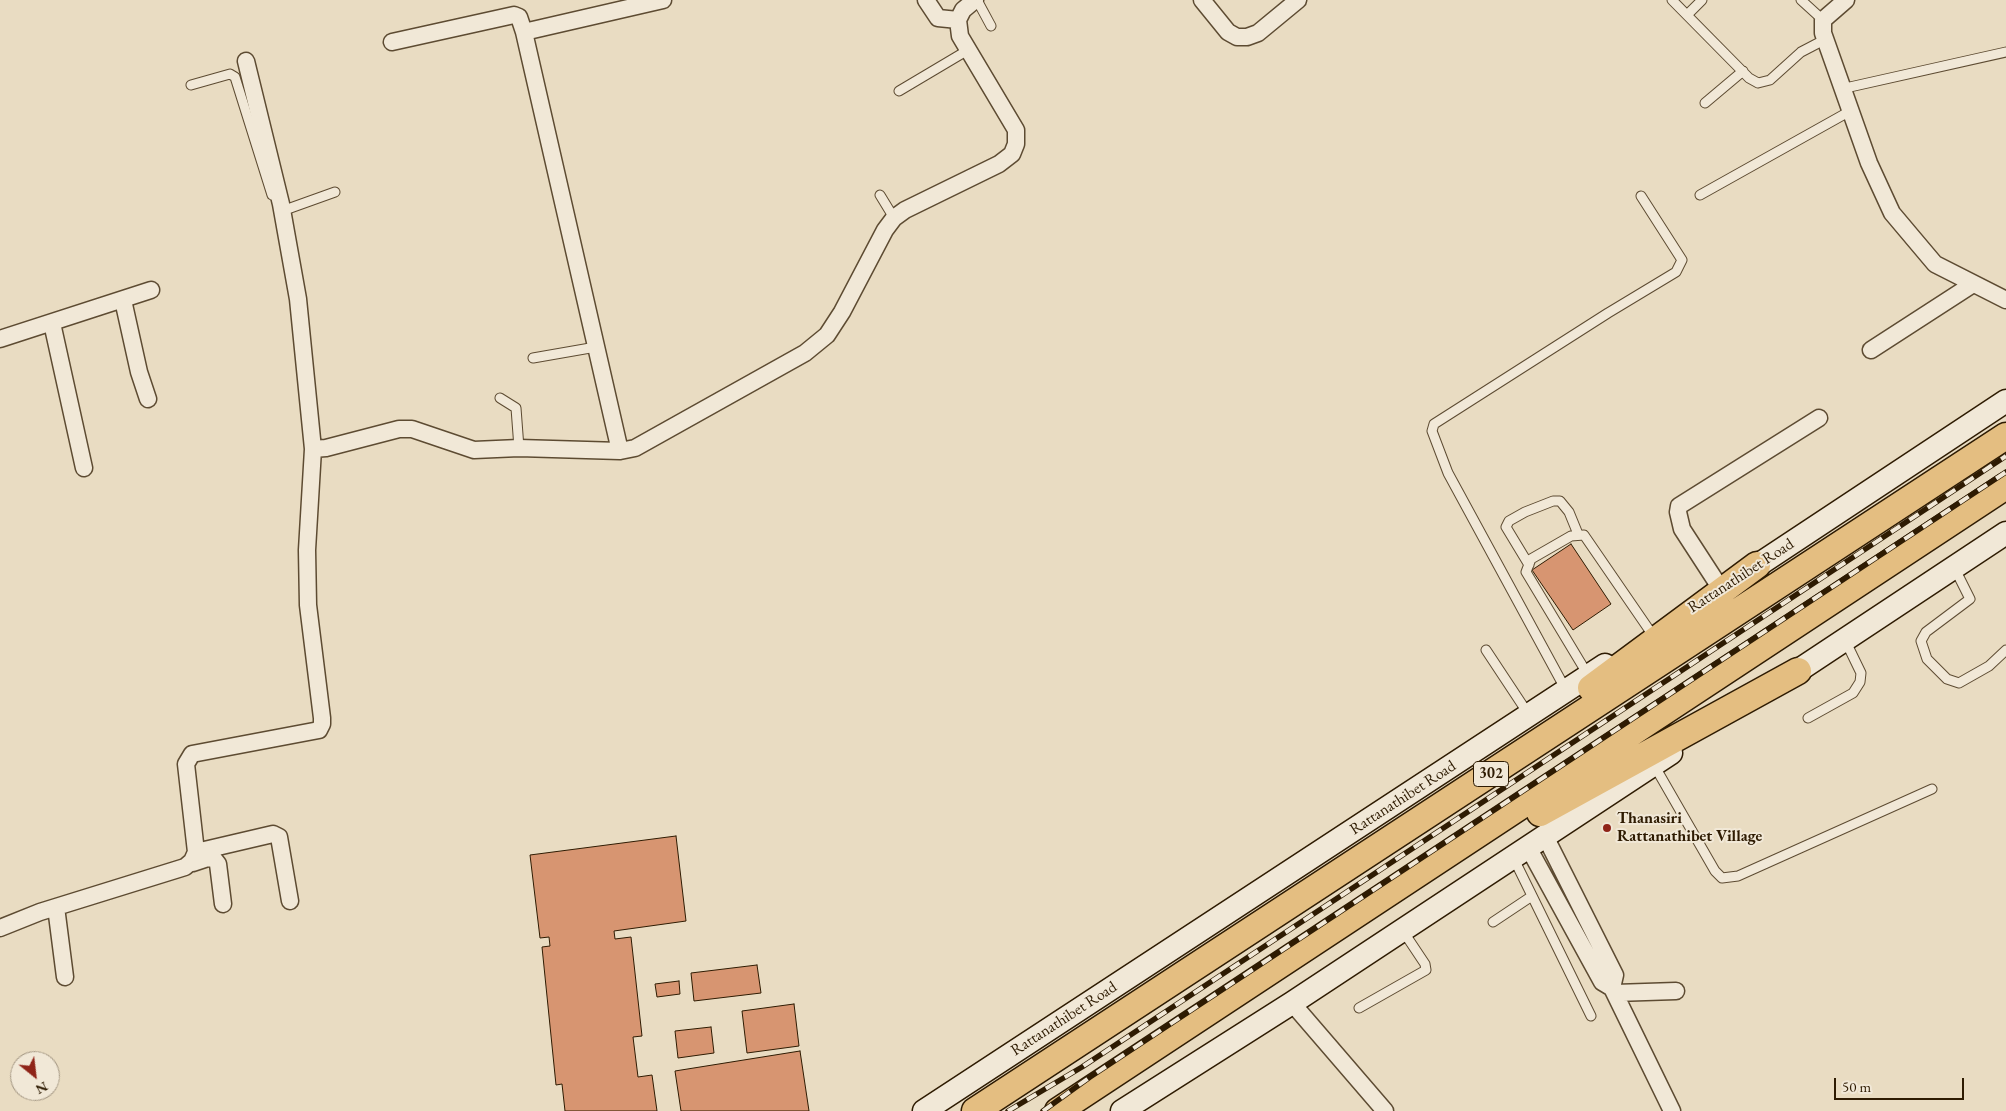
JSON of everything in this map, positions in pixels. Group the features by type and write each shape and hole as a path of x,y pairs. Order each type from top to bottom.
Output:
{"main road":[{"name":"Rattanathibet Road","path":"924,1111 2006,401"},
{"name":"Rattanathibet Road","path":"975,1111 2006,436"},
{"name":"302","path":"1058,1111 1375,904 2006,486"},
{"path":"1122,1111 1292,1003 2006,533"},
{"path":"1351,865 1757,566"},
{"path":"1375,904 1798,671"}],"street":[{"path":"524,32 663,0"},
{"path":"926,0 938,18 958,20"},
{"path":"313,449 326,448 412,428 474,450 519,448 620,451 635,448 652,440 805,353 827,335 842,312 885,230 894,218 905,210 1000,164 1012,154 1016,144 1016,130 960,36 958,20 963,10 976,0"},
{"path":"1202,0 1228,32 1247,37 1258,33 1298,0"},
{"path":"1846,0 1823,20 1824,40 1852,110 1869,162 1892,213 1935,264 1973,284 1998,294 2006,300"},
{"path":"392,42 514,15 519,17 620,451"},
{"path":"192,858 186,764 192,754 319,730 322,724 308,605 307,550 313,449 298,299 281,207 246,62"},
{"path":"1871,350 1973,284"},
{"path":"0,339 151,290"},
{"path":"123,300 139,372 148,399"},
{"path":"52,323 84,468"},
{"path":"1721,589 1682,529 1678,512 1679,506 1819,418"},
{"path":"0,928 56,907 185,867 192,858 273,834 279,837 290,901"},
{"path":"1529,846 1614,975 1614,991 1672,1111"},
{"path":"192,858 214,859 218,864 223,904"},
{"path":"56,907 65,977"},
{"path":"1614,991 1676,991"},
{"path":"1292,1003 1385,1111"}],"lane":[{"path":"976,0 991,26"},
{"path":"1672,0 1688,14 1701,30 1749,78 1758,83 1770,80 1801,52 1824,40"},
{"path":"1688,14 1702,0"},
{"path":"1801,0 1823,20"},
{"path":"900,91 968,50"},
{"path":"1842,89 2006,52"},
{"path":"1705,103 1743,71"},
{"path":"191,85 230,74 235,77 265,178 274,198 281,207 335,192"},
{"path":"1700,195 1852,110"},
{"path":"880,195 894,218"},
{"path":"1566,690 1448,473 1432,431 1434,424 1676,272 1682,260 1641,196"},
{"path":"533,358 596,347"},
{"path":"500,398 516,408 519,448"},
{"path":"1529,565 1506,527 1509,521 1553,501 1560,501 1569,512 1578,534"},
{"path":"1588,676 1526,572 1531,559 1571,536 1584,535 1652,634"},
{"path":"1954,567 1970,599 1926,632 1921,641 1927,659 1947,679 1959,683 1989,666 2006,650"},
{"path":"1808,718 1853,692 1860,682 1861,673 1845,640"},
{"path":"1486,650 1529,715"},
{"path":"1654,765 1715,871 1722,878 1738,876 1932,789"},
{"path":"1529,846 1532,896 1591,1016"},
{"path":"1493,922 1532,896"},
{"path":"1359,1008 1426,970 1425,964 1402,929"}],"building":[{"path":"1571,544 1611,604 1573,630 1532,570"},
{"path":"676,836 686,921 614,931 615,939 631,937 642,1036 633,1037 638,1077 652,1075 657,1111 565,1111 562,1084 556,1085 542,947 550,946 549,937 540,938 530,855"},
{"path":"757,965 761,993 694,1001 691,973"},
{"path":"679,981 680,994 657,997 655,984"},
{"path":"794,1004 799,1046 747,1053 742,1011"},
{"path":"711,1027 714,1053 678,1058 675,1031"},
{"path":"800,1051 809,1111 681,1111 675,1071"}],"railway":[{"path":"1008,1111 1082,1067 2006,456"},
{"path":"1043,1111 1090,1077 2006,472"}],"place":[{"name":"Thanasiri Rattanathibet Village","path":"1607,828"}]}
